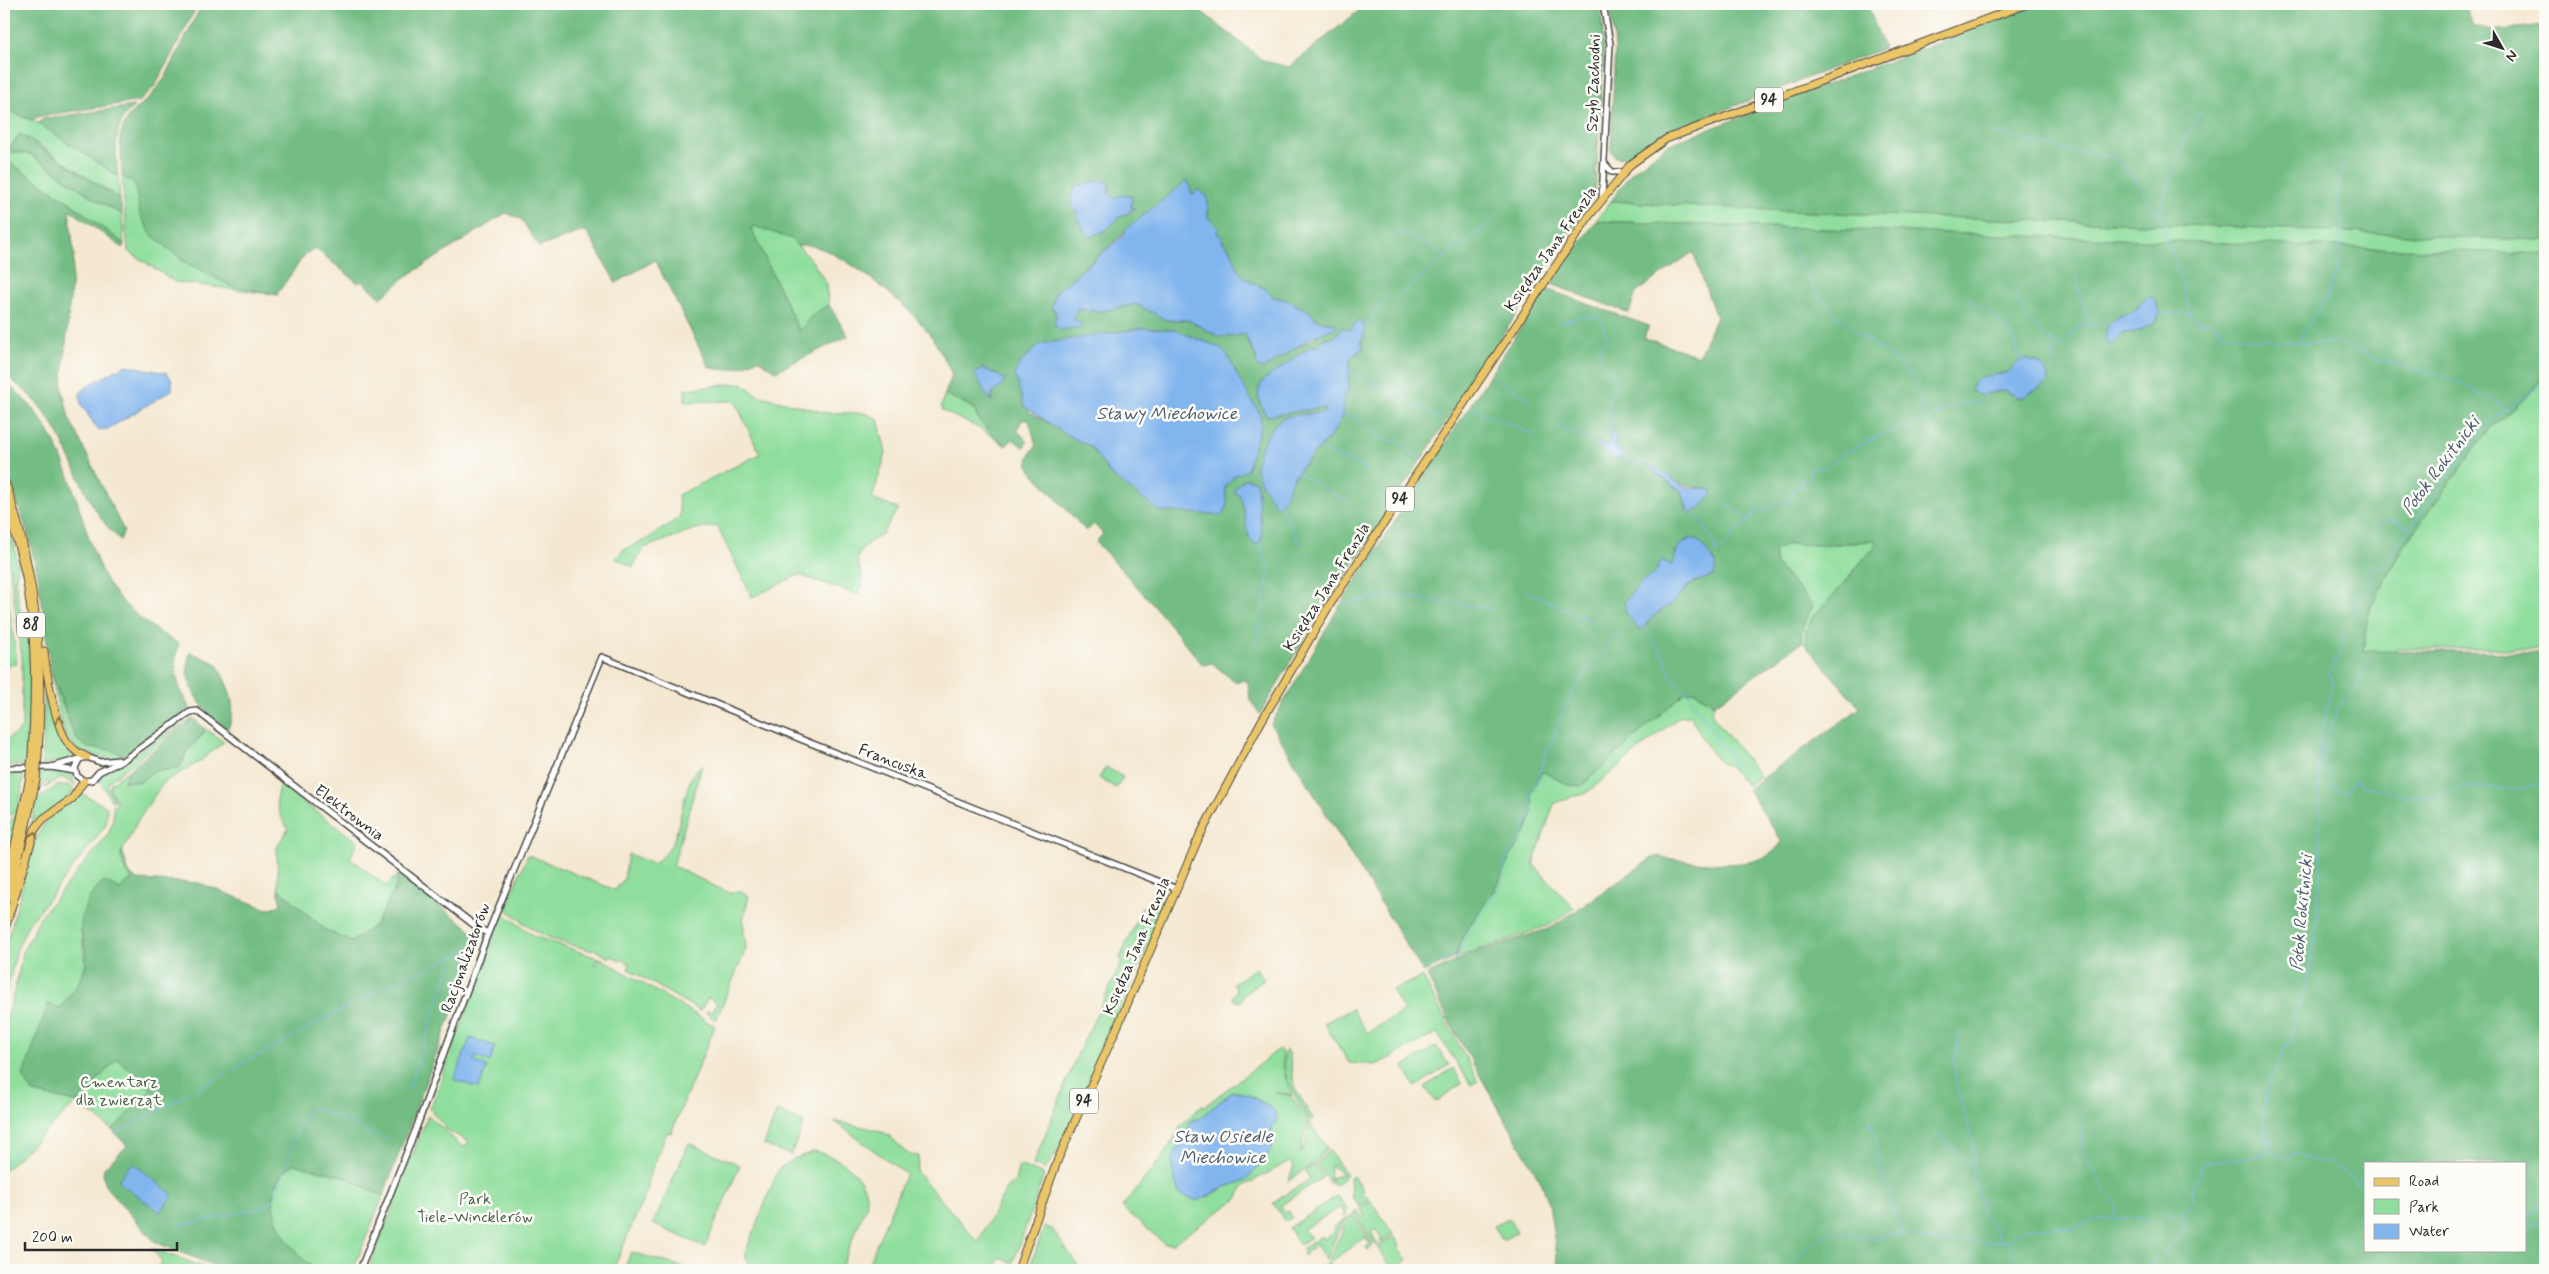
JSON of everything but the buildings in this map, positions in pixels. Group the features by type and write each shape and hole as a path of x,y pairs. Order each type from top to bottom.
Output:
{"main road":[{"name":"Księdza Jana Frenzla","path":"1018,1270 1058,1159 1206,821 1330,606 1602,198 1623,172 1654,146 1683,132 2027,4"},
{"name":"88","path":"4,479 24,543 32,582 38,619 41,680 32,781 4,924"},
{"name":"88","path":"4,498 19,545 27,585 35,673 35,756"},
{"path":"32,582 40,617 45,659 61,727 70,745 90,758"},
{"path":"4,932 35,829 43,819 72,799 84,781"},
{"name":"88","path":"4,895 24,824"}],"street":[{"name":"Szyb Zachodni","path":"1602,198 1610,44 1603,4"},
{"path":"1604,163 1612,172 1623,172"},
{"name":"Francuska","path":"602,657 802,740 1177,889"},
{"name":"Racjonalizatorów","path":"360,1270 414,1134 488,932 602,657"},
{"name":"Elektrownia","path":"128,756 186,715 196,711 478,928 488,932"},
{"path":"4,770 51,767 90,758 107,762 128,756"},
{"path":"79,760 75,771 77,776 84,781 95,778 99,772 128,756"},
{"path":"90,758 98,764 99,772"},
{"path":"51,767 75,771"}],"green space":[{"path":"4,4 198,4 155,86 140,101 40,116 31,120 4,109"},
{"path":"202,4 1192,4 1264,61 1289,67 1367,4 1598,4 1602,19 1604,52 1595,194 1305,637 1260,714 1250,700 1248,682 1243,680 1236,683 1212,663 1203,665 1151,602 1096,542 1103,534 1094,524 1086,531 1032,472 1028,461 1036,445 1029,420 1022,420 1017,430 1027,441 1024,448 1013,439 1006,446 980,422 972,407 945,394 952,375 929,333 916,317 884,289 845,261 827,251 810,245 797,246 792,239 754,226 751,228 799,331 814,313 829,305 848,336 776,371 758,359 734,369 722,370 709,367 655,260 616,283 586,230 539,247 521,219 506,213 404,278 381,298 362,281 358,283 316,249 306,253 277,294 231,286 182,260 151,234 140,215 135,184 122,176 120,137 123,127 130,114 148,99 165,78","holes":["1089,183 1111,187 1108,193 1116,199 1132,200 1130,213 1118,218 1105,231 1081,224 1076,186","1192,194 1209,210 1207,218 1217,228 1217,234 1232,252 1239,273 1251,284 1262,286 1273,297 1287,300 1309,311 1317,320 1327,324 1315,338 1306,343 1286,352 1257,360 1244,333 1220,336 1188,320 1166,320 1136,304 1097,312 1091,309 1089,313 1082,309 1077,311 1073,319 1077,321 1056,316 1055,310 1051,309 1056,292 1154,207","1357,321 1365,335 1358,353 1350,358 1348,391 1344,393 1340,419 1328,439 1294,477 1276,506 1256,471 1286,417 1325,412 1326,406 1267,416 1258,394 1261,384 1311,346 1316,347 1326,337 1332,339 1346,330 1350,331","1175,330 1221,348 1228,356 1238,377 1234,476 1225,487 1227,506 1110,474 1091,447 1029,412 1018,365 1040,344","983,368 999,375 1002,386 993,392 992,400 984,389","1245,479 1250,479 1249,538 1240,489 1241,482"]},
{"path":"1610,4 1867,4 1884,48 1665,133 1627,158 1615,157 1611,150 1615,47"},
{"path":"2041,4 2465,4 2473,26 2490,31 2545,25 2545,240 2240,227 1846,214 1611,201 1631,173 1667,145"},
{"path":"134,106 127,113 119,129 116,148 118,176 38,123 43,119"},
{"path":"4,109 38,123 118,176 120,199 28,138 19,135 9,148 13,152 30,154 93,198 122,214 124,244 69,202 4,160"},
{"path":"20,134 120,199 122,214 93,198 30,154 8,151"},
{"path":"6,160 69,202 124,244 123,248 69,209 74,255 62,387 69,418 124,531 120,540 95,509 62,440 41,408 19,385 4,374 4,161"},
{"path":"122,176 135,183 151,234 182,260 231,286 278,295 175,282 128,251"},
{"path":"1611,201 1846,214 2240,227 2545,240 2545,254 1596,221"},
{"path":"1596,221 2545,254 2545,378 2504,418 2491,427 2404,545 2368,612 2363,651 2545,653 2545,1270 1559,1270 1549,1204 1542,1184 1451,1025 1427,975 1470,954 1551,928 1655,856 1726,864 1754,861 1768,856 1774,851 1782,842 1748,789 1860,708 1807,647 1806,631 1814,615 1875,548 1876,540 1828,545 1788,544 1774,551 1776,565 1813,605 1802,628 1802,642 1714,705 1696,691 1684,693 1581,786 1568,785 1544,772 1541,773 1531,793 1533,812 1526,832 1511,854 1498,884 1464,934 1455,958 1423,972 1271,724 1339,607 1546,289 1649,326 1644,338 1699,356 1716,317 1693,252 1636,292 1629,313 1551,284","holes":["2140,303 2159,314 2156,322 2106,341 2113,323 2135,310","2028,359 2040,364 2048,375 2043,384 2026,395 2016,398 2004,390 1980,395 1973,385 1984,377 2008,372 2016,364","1649,468 1684,484 1707,488 1687,511 1682,492","1688,539 1698,540 1716,563 1702,579 1686,588 1670,605 1652,617 1646,625 1624,602 1654,575 1658,566 1666,562 1671,565 1677,557 1675,551"]},
{"path":"753,225 792,239 812,261 825,281 829,305 815,313 799,331 751,228"},
{"path":"2545,378 2545,649 2398,649 2394,652 2363,652 2368,612 2404,545 2491,427 2504,418"},
{"path":"4,382 22,397 36,413 58,449 94,554 111,588 142,619 160,633 179,644 176,661 177,678 190,709 124,755 107,749 88,748 77,740 51,672 38,575 27,531 4,466"},
{"path":"742,383 757,395 827,413 864,413 878,419 886,453 872,499 898,509 882,534 863,547 857,559 863,581 859,595 799,575 752,597 717,526 695,529 644,548 633,567 615,558 623,550 649,538 680,517 678,495 760,454 735,401 685,402 685,389"},
{"path":"945,394 972,407 980,422 1006,446 981,429 943,411 941,407"},
{"path":"4,512 15,548 18,569 15,580 22,623 28,629 29,635 30,677 26,765 4,766 4,741 17,733 22,727 22,658 9,564 4,553"},
{"path":"1876,540 1875,548 1814,615 1806,631 1807,647 1800,636 1801,628 1808,618 1795,585 1776,565 1774,551 1788,544 1828,545"},
{"path":"4,567 17,664 4,666"},
{"path":"190,652 217,664 225,680 232,704 231,721 227,730 202,706 191,686 188,675"},
{"path":"51,672 71,729 88,748 107,749 124,755 111,759 104,758 80,751 74,745 68,736 60,715"},
{"path":"45,682 73,755 72,760 42,765"},
{"path":"1693,690 1714,705 1711,712 1714,718 1760,776 1747,786 1732,769 1719,761 1710,751 1690,716 1679,717 1585,794 1570,797 1554,804 1533,864 1574,908 1550,925 1455,958 1464,934 1498,884 1511,854 1519,844 1533,803 1531,793 1541,773 1544,772 1568,785 1581,786 1684,693"},
{"path":"187,718 183,724 108,782 107,786 114,800 112,802 100,781 103,772 125,761"},
{"path":"193,718 202,726 204,732 186,753 179,768 154,771 140,782 124,781 129,770"},
{"path":"202,726 224,742 199,762 164,782 139,818 121,854 124,868 133,879 120,890 111,884 98,886 86,905 81,930 86,964 74,993 60,1008 48,1004 33,1093 77,1102 4,1171 4,1026 23,952 40,917 107,836 113,822 113,806 117,803 110,789 110,784 129,770 124,781 140,782 154,771 167,770 182,765 186,753 204,733"},
{"path":"702,765 673,866 727,892 742,892 749,896 743,920 746,949 716,1020 707,1014 707,1010 712,1013 717,1003 708,998 700,1011 628,969 630,964 622,959 620,961 611,955 609,958 594,949 590,950 544,935 505,908 528,855 615,890 624,879 628,854 654,864 667,852 674,839 690,780 695,771"},
{"path":"1106,767 1123,777 1116,788 1099,778"},
{"path":"62,770 72,775 75,786 62,777 45,788 49,782 46,781 37,795 41,771"},
{"path":"24,771 19,809 11,816 4,811 4,773"},
{"path":"68,785 74,789 66,800 48,812 27,846 36,801 56,786"},
{"path":"280,785 358,842 350,858 386,886 398,874 396,887 375,925 351,942 324,929 278,888 277,847 288,829 277,802"},
{"path":"79,792 107,807 106,825 28,925 17,949 4,1003 4,952 36,838 46,821"},
{"path":"18,815 17,824 4,880 4,825"},
{"path":"122,850 129,873 137,880 199,883 267,909 281,905 278,888 324,929 351,942 375,925 396,887 398,874 478,935 476,948 383,1196 342,1176 294,1164 283,1172 276,1183 273,1194 273,1206 281,1230 308,1264 317,1269 328,1270 225,1270 155,1242 106,1187 103,1174 104,1168 127,1146 112,1130 152,1089 117,1059 77,1102 33,1093 23,1076 48,1004 60,1008 82,977 86,964 86,955 81,922 87,902 104,881 120,890 124,884 132,879 122,862"},
{"path":"1156,892 1162,894 1162,904 1154,931 1059,1150 1045,1169 1033,1165 1078,1053 1122,962 1120,958 1143,906 1148,906"},
{"name":"Park Tiele-Wincklerów","path":"503,913 534,936 598,958 594,964 597,964 600,958 715,1026 671,1133 667,1132 647,1182 649,1185 613,1270 368,1270 428,1115 460,1145 464,1147 469,1142 447,1130 430,1109"},
{"path":"1256,968 1264,979 1243,995 1241,1001 1236,1002 1232,997 1237,990 1233,984"},
{"path":"1423,977 1478,1081 1471,1085 1437,1033 1376,1065 1349,1063 1324,1023 1352,1009 1367,1033 1404,1011 1392,990"},
{"path":"1436,1046 1449,1065 1415,1087 1403,1067"},
{"path":"1279,1049 1282,1052 1285,1075 1292,1095 1274,1092 1291,1096 1308,1119 1300,1154 1306,1143 1309,1122 1327,1148 1316,1162 1288,1181 1294,1166 1290,1161 1244,1186 1237,1199 1172,1244 1165,1244 1122,1207 1160,1160 1180,1130 1179,1127 1202,1105 1205,1106","holes":["1233,1091 1247,1094 1269,1106 1276,1123 1272,1127 1271,1149 1246,1180 1225,1187 1208,1197 1174,1154 1180,1146 1191,1121 1200,1118"]},
{"path":"1286,1050 1289,1053 1295,1089 1313,1118 1311,1121 1295,1097 1287,1078 1284,1068"},
{"name":"Cmentarz dla zwierząt","path":"117,1059 153,1090 112,1130 77,1102"},
{"path":"1453,1068 1462,1083 1436,1102 1425,1087"},
{"path":"777,1111 804,1123 791,1155 764,1145"},
{"path":"834,1121 884,1133 909,1154 919,1156 916,1171 978,1242 1006,1189 1015,1181 1019,1165 1044,1175 1013,1263 1000,1258 994,1270 866,1270 906,1174"},
{"path":"689,1143 740,1165 705,1247 653,1224"},
{"path":"1329,1150 1347,1175 1336,1185 1333,1185 1331,1178 1342,1174 1331,1165 1330,1184 1317,1164"},
{"path":"815,1151 834,1158 851,1169 863,1184 866,1194 867,1204 840,1270 752,1270 746,1258 746,1251 779,1168 794,1159"},
{"path":"294,1164 342,1176 383,1196 353,1270 329,1271 315,1268 291,1248 282,1234 273,1203 275,1188 282,1175"},
{"path":"1315,1165 1323,1177 1280,1206 1285,1213 1289,1211 1292,1217 1285,1222 1273,1203 1310,1179 1305,1171"},
{"path":"1353,1176 1364,1191 1360,1193 1363,1197 1366,1195 1370,1200 1359,1206 1352,1197 1350,1178"},
{"path":"1337,1196 1347,1208 1346,1216 1342,1217 1345,1214 1341,1207 1303,1229 1311,1238 1300,1245 1289,1228"},
{"path":"1371,1201 1393,1234 1381,1243 1380,1234 1376,1229 1371,1232 1378,1245 1376,1245 1353,1213 1357,1210 1362,1217 1365,1216 1360,1208"},
{"path":"1352,1215 1373,1244 1368,1250 1366,1247 1370,1244 1365,1237 1329,1263 1333,1270 1324,1270 1342,1232 1345,1220"},
{"path":"1508,1218 1517,1232 1503,1240 1494,1226"},
{"path":"1343,1221 1326,1260 1316,1244 1303,1256 1303,1248 1322,1236 1324,1239 1334,1232 1333,1228"},
{"path":"1044,1227 1052,1229 1081,1270 1029,1270"},
{"path":"1394,1236 1400,1245 1398,1248 1407,1260 1393,1270 1378,1247"},
{"path":"151,1248 212,1270 158,1270 162,1261"},
{"path":"631,1252 693,1270 624,1270"}],"water":[{"path":"1100,180 1110,183 1108,193 1116,199 1118,196 1132,195 1131,208 1135,208 1118,218 1105,231 1090,237 1081,225 1070,200 1076,186"},
{"name":"Stawy Miechowice","path":"1188,180 1192,194 1194,195 1197,189 1207,196 1208,218 1218,228 1217,234 1223,237 1222,241 1231,252 1242,275 1266,290 1273,297 1287,300 1309,311 1317,320 1336,324 1337,327 1314,336 1263,369 1257,366 1256,355 1244,333 1237,336 1220,337 1188,320 1166,320 1136,304 1097,312 1091,309 1089,313 1082,309 1077,310 1073,319 1082,323 1080,327 1061,330 1054,325 1055,310 1051,309 1056,292 1124,235 1126,229"},
{"path":"2151,297 2156,301 2159,314 2156,322 2140,331 2124,333 2112,344 2107,343 2106,332 2112,321 2133,312 2143,301"},
{"path":"1360,320 1365,330 1361,343 1364,348 1350,358 1348,391 1344,394 1343,409 1339,421 1327,441 1301,467 1291,481 1282,503 1276,506 1257,472 1256,465 1264,440 1280,420 1291,416 1325,412 1326,407 1267,416 1259,398 1259,389 1264,380 1311,346 1316,347 1324,338 1332,339 1343,327 1350,331 1357,321"},
{"name":"Stawy Miechowice","path":"1143,328 1175,330 1221,348 1228,356 1260,414 1261,424 1247,470 1234,476 1225,487 1227,506 1223,515 1159,511 1110,474 1091,447 1062,432 1024,406 1015,375 1018,365 1040,344"},
{"path":"2021,360 2040,364 2046,371 2048,381 2043,386 2021,398 2004,390 1980,395 1971,391 1978,380 2009,371"},
{"path":"126,365 167,373 172,380 172,390 108,429 98,430 81,404 80,393 89,385"},
{"path":"983,368 1005,379 1002,386 991,394 992,401 974,374"},
{"path":"1612,428 1615,433 1614,443 1623,455 1619,460 1612,458 1593,440 1609,446"},
{"path":"1645,464 1661,470 1684,486 1709,490 1712,491 1712,494 1699,509 1689,514 1682,492"},
{"path":"1245,479 1256,481 1262,536 1260,543 1253,544 1250,538 1239,494 1235,493 1235,488"},
{"path":"1691,538 1698,540 1716,563 1716,571 1713,576 1694,582 1686,588 1670,605 1652,617 1640,631 1626,612 1624,601 1642,582 1654,574 1662,560 1671,565 1673,564 1678,547"},
{"path":"470,1038 495,1046 490,1062 476,1057 473,1061 487,1067 479,1088 454,1080"},
{"name":"Staw Osiedle Miechowice","path":"1233,1091 1247,1094 1274,1110 1278,1119 1272,1127 1271,1149 1265,1160 1246,1180 1225,1187 1197,1201 1179,1194 1172,1163 1191,1120 1199,1119"},
{"path":"134,1164 173,1195 160,1212 120,1183 119,1179 129,1166"}],"waterway":[{"path":"1758,18 1771,4"},
{"path":"2159,213 2163,198 2174,178 2177,155 2183,149 2186,137 2200,112"},
{"path":"1995,135 2006,133 2018,139 2096,156 2114,155 2143,189 2147,199 2164,222 2165,241 2172,253 2191,317"},
{"path":"2300,340 2303,332 2326,299 2340,263 2339,237 2344,221 2337,205 2342,164"},
{"path":"1396,233 1429,245 1445,259 1498,214"},
{"path":"1780,230 1792,247 1819,296 1829,308 1855,331 1904,367 1917,387"},
{"path":"1401,293 1440,263"},
{"path":"2075,273 2089,323"},
{"path":"2013,288 2025,314 2041,332 2059,345"},
{"path":"1364,329 1383,301 1392,297"},
{"path":"1968,299 2004,326 2015,341 2021,360"},
{"path":"2159,314 2183,313 2192,317"},
{"path":"1560,323 1580,317 1599,316 1607,336 1599,352 1600,357"},
{"path":"2194,319 2203,323 2209,321 2215,327 2221,327 2221,334 2233,334 2235,337 2247,337 2250,340 2268,339 2278,343 2282,341 2313,344 2337,342 2370,356 2410,369 2437,374 2464,385 2507,408"},
{"path":"2050,366 2054,361 2052,353 2060,348 2080,325 2108,326"},
{"path":"1606,365 1614,383 1613,391 1608,401 1612,429"},
{"path":"1349,370 1442,420"},
{"path":"1492,376 1530,400"},
{"name":"Potok Rokitnicki","path":"2392,557 2399,542 2489,421 2545,383"},
{"path":"1919,393 1924,419"},
{"path":"1715,554 1733,537 1734,530 1739,531 1748,521 1752,521 1754,511 1767,511 1777,503 1785,505 1793,494 1794,488 1802,488 1803,481 1811,477 1809,472 1812,467 1822,468 1831,465 1845,451 1854,451 1856,447 1887,433 1888,430 1894,433 1904,426 1907,429 1917,422 1929,420 1934,414 1941,414 1944,408 1952,408 1961,403 1978,404 1986,398 1984,394"},
{"path":"1472,408 1535,435"},
{"path":"1342,411 1375,432 1382,439 1397,442 1421,459"},
{"path":"1340,416 1349,416"},
{"path":"1557,425 1565,431 1594,441"},
{"path":"1319,449 1369,470"},
{"path":"1623,459 1646,464"},
{"path":"1297,472 1347,502"},
{"path":"1726,503 1748,521"},
{"path":"1281,504 1300,545"},
{"path":"1695,513 1711,537 1717,553"},
{"path":"2376,528 2384,520 2394,521 2410,528"},
{"path":"1257,645 1269,569 1260,543"},
{"name":"Potok Rokitnicki","path":"2355,613 2357,600 2370,587 2375,588 2371,568 2378,566 2382,569 2386,567"},
{"path":"1525,591 1590,620"},
{"path":"1343,604 1391,595 1492,609"},
{"path":"1426,969 1457,955 1478,917 1501,885 1506,857 1521,840 1527,820 1533,813 1530,792 1537,782 1548,747 1552,746 1563,711 1582,678 1606,648 1632,621"},
{"path":"1645,626 1664,657 1671,677 1685,690 1737,767"},
{"name":"Potok Rokitnicki","path":"2146,1270 2154,1259 2164,1256 2164,1251 2180,1235 2184,1225 2183,1213 2193,1201 2193,1188 2204,1163 2265,1155 2267,1145 2264,1112 2267,1086 2292,1034 2293,1018 2306,989 2313,958 2321,868 2318,748 2329,700 2328,696 2334,684 2329,673 2334,660 2337,662 2341,651 2344,641 2342,632"},
{"path":"2324,751 2337,709 2354,690 2370,662"},
{"path":"2318,748 2324,752 2323,767 2330,772 2329,780 2337,790 2346,792 2353,781 2359,782 2361,786 2392,791 2406,798 2437,797 2464,786 2519,789 2536,785 2545,787"},
{"path":"117,1133 376,991 469,950"},
{"path":"408,1091 453,957"},
{"path":"1960,1032 1956,1049 1955,1076 1972,1141 1974,1180 1982,1213 1995,1229 2000,1241"},
{"path":"177,1222 182,1225 266,1207 275,1198 298,1128 309,1109 316,1108 389,1141"},
{"path":"2083,1114 2081,1135 2084,1155 2107,1194 2118,1207 2113,1218"},
{"path":"1869,1118 1876,1138 1878,1160 1901,1229 1900,1234"},
{"path":"1936,1132 1971,1167"},
{"path":"2265,1137 2272,1138 2271,1151 2287,1158 2296,1153 2319,1163 2329,1162 2337,1170 2342,1168 2357,1183 2364,1175"},
{"path":"4,1164 25,1143"},
{"path":"2526,1217 2545,1202"},
{"path":"2160,1222 2175,1213 2182,1213"},
{"path":"1786,1270 1805,1249 1827,1232 1881,1239 1885,1233 1918,1236 1941,1242 1993,1242 2009,1240 2020,1231 2032,1227 2073,1229 2088,1222 2102,1219 2139,1218 2152,1224"},
{"path":"2526,1219 2541,1226 2545,1225"},
{"path":"2009,1242 2012,1258 2010,1270"},
{"path":"1739,1270 1750,1267 1770,1270"}]}
